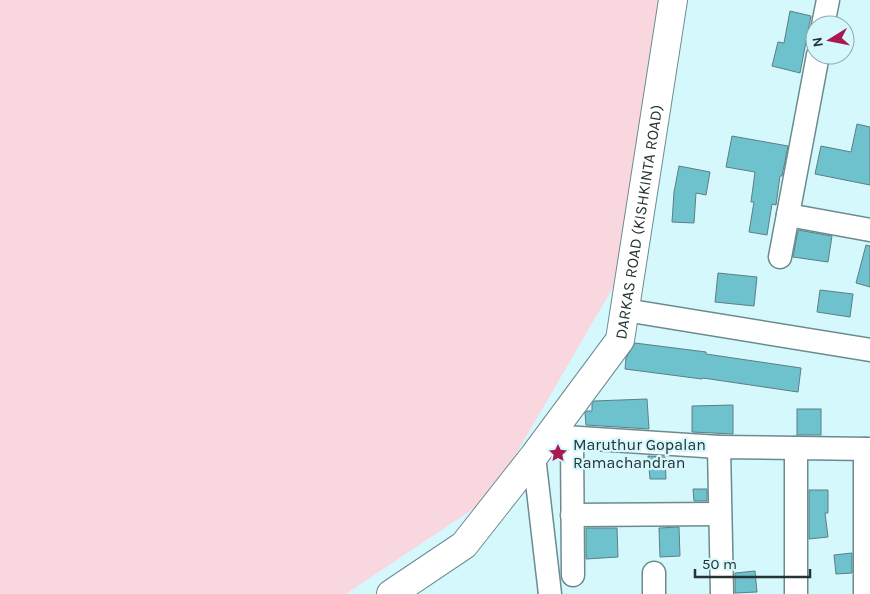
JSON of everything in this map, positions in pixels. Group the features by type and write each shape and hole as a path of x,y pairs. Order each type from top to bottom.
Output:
{"main road":[{"name":"DARKAS ROAD (KISHKINTA ROAD)","path":"391,594 464,545 552,443 620,340 673,0"}],"street":[{"path":"825,15 828,0"},
{"path":"780,257 816,65"},
{"path":"788,215 870,230"},
{"path":"625,310 870,350"},
{"path":"552,443 868,449 865,594"},
{"path":"552,443 572,515 573,575"},
{"path":"550,594 552,443"},
{"path":"719,447 722,594"},
{"path":"796,448 796,594"},
{"path":"572,515 720,514"}],"shaded area":[{"path":"0,0 666,0 629,260 491,497 346,594 0,594"}],"building":[{"path":"790,11 807,15 805,15 805,47 800,73 772,66 778,42 784,43"},
{"path":"857,124 870,127 870,185 815,174 821,146 851,152"},
{"path":"732,136 788,146 782,176 780,176 776,205 772,204 767,235 749,232 754,202 751,202 755,172 726,167"},
{"path":"679,166 710,172 706,195 696,193 694,223 672,222 674,192"},
{"path":"798,230 832,236 828,262 793,257"},
{"path":"866,245 870,246 870,287 856,283"},
{"path":"718,273 757,277 754,306 715,302"},
{"path":"820,290 853,294 850,317 817,312"},
{"path":"635,343 706,352 706,354 801,368 798,392 625,369 626,358"},
{"path":"647,399 649,429 586,425 585,413 592,411 594,401"},
{"path":"733,405 733,434 692,432 692,406"},
{"path":"797,409 821,409 821,435 797,435"},
{"path":"648,456 665,457 666,479 650,479"},
{"path":"693,489 707,489 707,501 694,501"},
{"path":"809,490 828,490 828,513 825,513 828,537 809,539"},
{"path":"679,527 680,556 660,557 659,528"},
{"path":"586,528 617,528 618,557 586,559"},
{"path":"852,553 852,573 836,574 834,555"},
{"path":"755,571 757,592 735,593 735,573"}],"place":[{"name":"Maruthur Gopalan Ramachandran","path":"558,453"}]}
